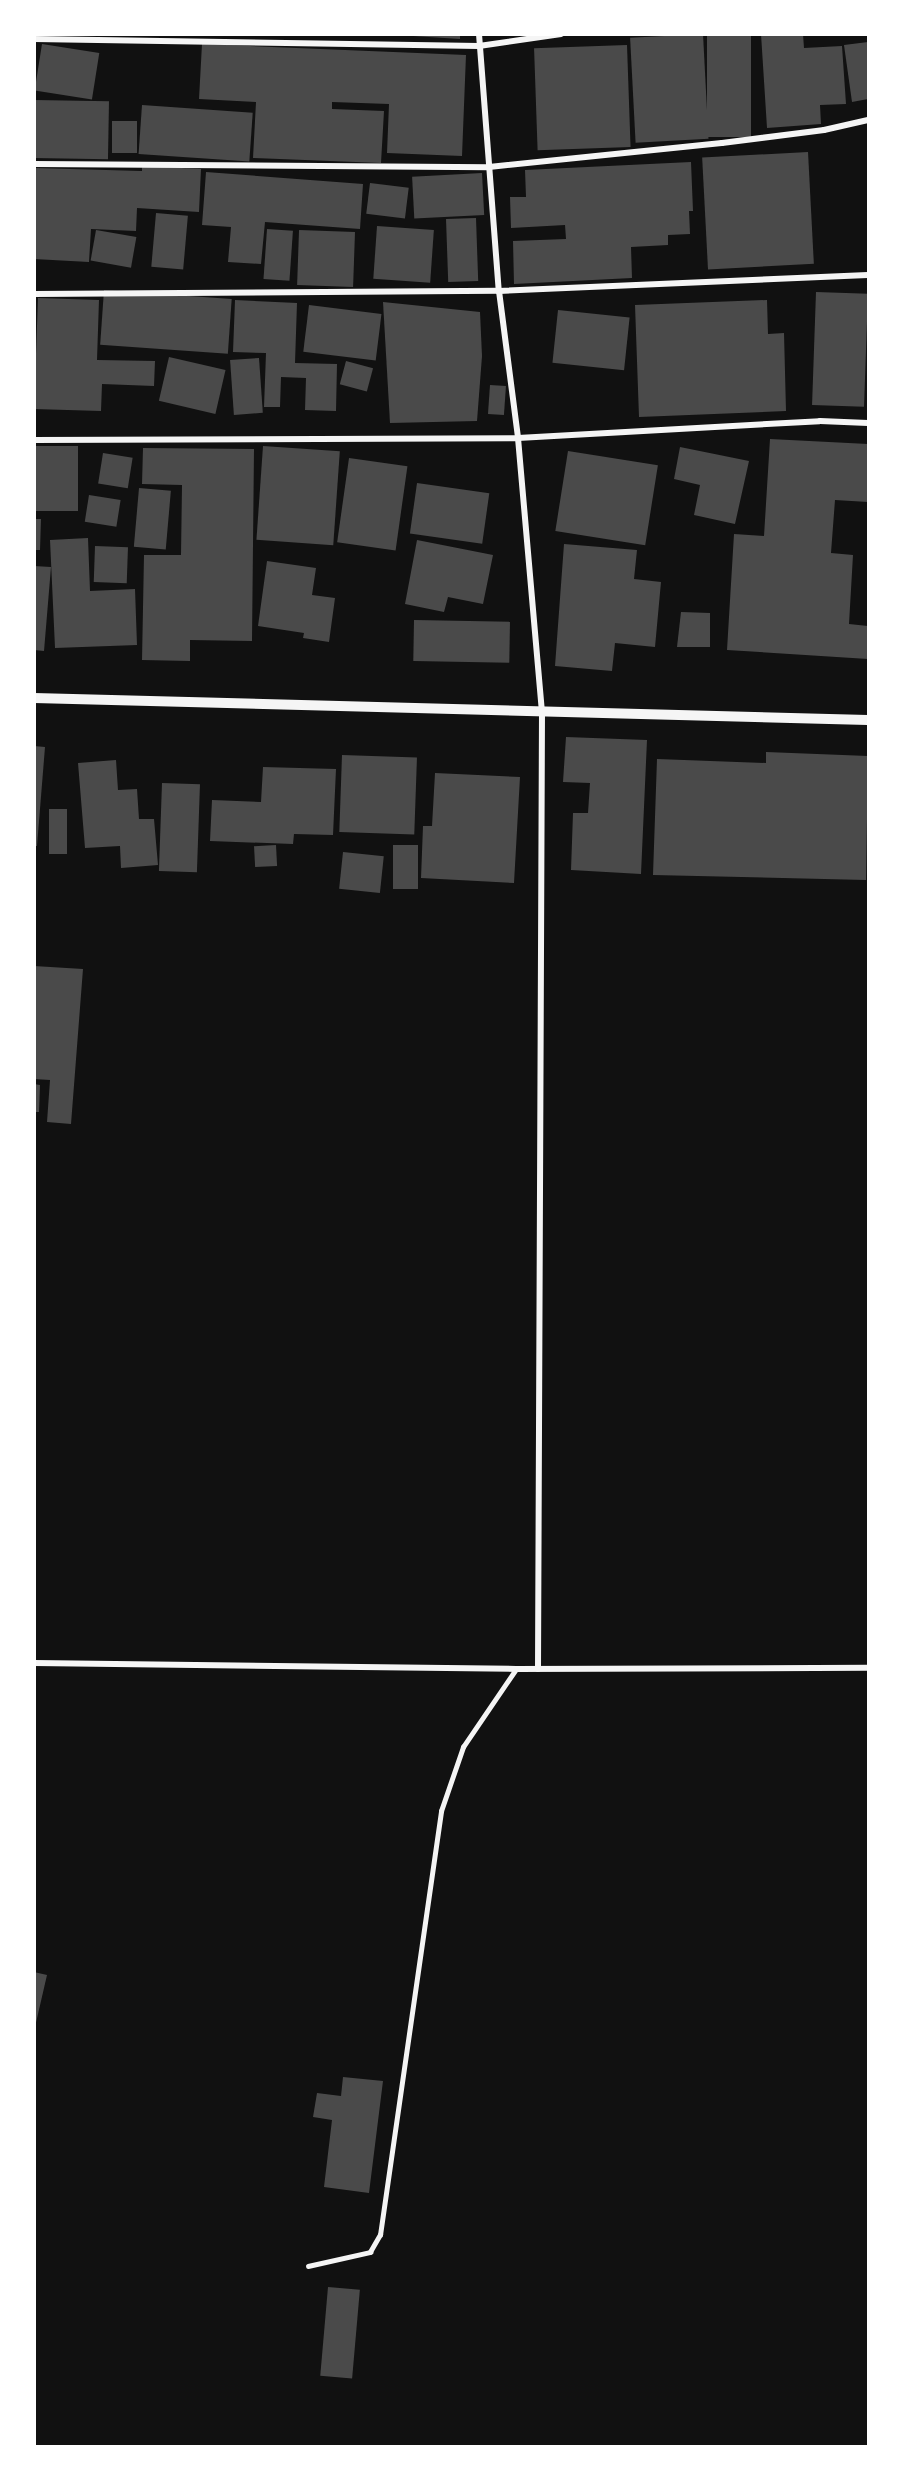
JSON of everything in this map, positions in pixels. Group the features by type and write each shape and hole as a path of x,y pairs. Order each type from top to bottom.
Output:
{"street":[{"path":"478,34 499,291 518,438 542,713 538,1669"},
{"path":"34,39 479,46 561,34"},
{"path":"34,165 489,167 722,143 824,130 868,120"},
{"path":"34,294 499,291 868,275"},
{"path":"34,440 518,438 820,421 868,423"},
{"path":"34,698 868,720"},
{"path":"34,1663 516,1669 868,1668"}],"lane":[{"path":"308,2266 370,2252 380,2235 441,1811 463,1747 516,1669"}],"building":[{"path":"382,34 460,34 460,39"},
{"path":"703,34 708,139 636,143 630,38"},
{"path":"707,34 751,34 751,137 707,137"},
{"path":"761,34 803,34 804,48 842,46 846,104 820,105 821,124 767,128"},
{"path":"868,42 868,99 852,102 844,45"},
{"path":"42,44 99,53 92,99 35,90"},
{"path":"202,44 466,55 462,156 387,153 389,104 332,102 332,109 384,111 381,163 253,158 256,102 199,99"},
{"path":"627,45 631,147 538,150 534,48"},
{"path":"34,100 109,101 108,159 34,158"},
{"path":"142,105 253,113 249,162 139,154"},
{"path":"112,121 137,121 137,153 112,153"},
{"path":"808,152 814,264 708,269 702,158"},
{"path":"691,162 693,211 689,211 690,234 668,235 668,245 631,247 632,278 514,284 513,241 566,239 565,225 511,228 510,197 526,197 525,170"},
{"path":"142,166 201,169 199,212 137,208 136,231 91,229 89,262 34,259 34,168 142,171"},
{"path":"206,172 363,184 360,229 265,222 261,264 228,262 231,227 202,225"},
{"path":"482,173 484,215 414,219 412,177"},
{"path":"370,183 409,188 405,219 366,214"},
{"path":"156,213 188,216 183,270 151,267"},
{"path":"476,218 478,281 448,282 446,219"},
{"path":"377,226 434,230 430,283 373,279"},
{"path":"267,229 293,231 289,281 264,279"},
{"path":"96,230 136,237 131,268 91,261"},
{"path":"299,230 355,232 353,287 297,285"},
{"path":"104,290 232,299 228,354 100,345"},
{"path":"816,292 868,294 864,407 812,405"},
{"path":"38,298 99,300 97,360 155,361 154,386 102,384 101,411 34,409"},
{"path":"235,300 297,303 295,363 337,364 336,411 305,410 306,378 281,377 280,407 264,407 266,353 233,352"},
{"path":"767,300 768,334 784,333 786,411 639,417 635,305"},
{"path":"383,302 480,312 482,356 477,421 390,423"},
{"path":"309,305 381,314 376,361 303,352"},
{"path":"558,310 630,318 624,370 552,363"},
{"path":"169,357 226,370 215,414 159,401"},
{"path":"259,358 263,413 234,415 230,360"},
{"path":"346,361 373,368 367,391 340,384"},
{"path":"490,385 506,386 504,415 488,414"},
{"path":"770,439 868,444 868,502 835,500 831,553 853,555 849,624 868,626 868,659 727,650 734,534 764,536"},
{"path":"34,446 78,446 78,511 34,511"},
{"path":"263,446 340,451 333,545 256,540"},
{"path":"680,447 749,461 735,524 694,515 700,485 674,479"},
{"path":"143,448 254,449 252,641 190,640 190,661 142,660 144,555 181,555 182,485 142,484"},
{"path":"568,451 658,465 645,545 555,531"},
{"path":"103,453 133,458 128,488 98,484"},
{"path":"349,458 407,466 396,550 337,542"},
{"path":"417,483 489,493 482,544 410,534"},
{"path":"139,488 171,491 166,550 134,547"},
{"path":"89,495 121,500 116,527 85,522"},
{"path":"34,519 41,519 40,550 34,550"},
{"path":"88,538 90,591 135,589 137,645 55,648 50,540"},
{"path":"417,540 493,555 483,604 448,597 444,612 405,604"},
{"path":"564,544 637,550 634,579 661,582 655,647 615,643 612,671 555,666"},
{"path":"95,546 128,547 127,583 94,582"},
{"path":"267,561 316,568 312,595 335,598 329,642 303,638 304,633 258,626"},
{"path":"34,566 51,567 44,651 34,650"},
{"path":"681,612 710,613 710,647 677,647"},
{"path":"414,620 510,622 509,663 413,661"},
{"path":"566,737 647,740 641,874 571,870 573,813 588,813 590,783 563,782"},
{"path":"34,746 45,747 37,846 34,846"},
{"path":"766,752 868,756 866,880 653,875 657,759 766,763"},
{"path":"342,755 417,758 414,835 339,832"},
{"path":"116,760 118,790 137,789 139,819 154,819 158,865 121,868 120,846 85,848 78,763"},
{"path":"263,767 336,769 333,835 294,834 293,844 210,841 212,800 261,802"},
{"path":"435,773 520,777 514,883 421,878 423,826 432,826"},
{"path":"162,783 200,784 197,872 159,871"},
{"path":"49,809 67,809 67,854 49,854"},
{"path":"276,845 277,866 255,867 254,846"},
{"path":"393,845 418,845 418,889 393,889"},
{"path":"343,852 384,856 380,893 339,889"},
{"path":"34,966 83,969 71,1124 47,1122 50,1080 34,1079"},
{"path":"34,1084 40,1085 39,1112 34,1112"},
{"path":"34,1972 47,1975 35,2027 34,2027"},
{"path":"343,2077 383,2081 369,2193 324,2187 332,2120 313,2117 317,2093 341,2096"},
{"path":"328,2287 360,2290 352,2378 320,2376"}]}
